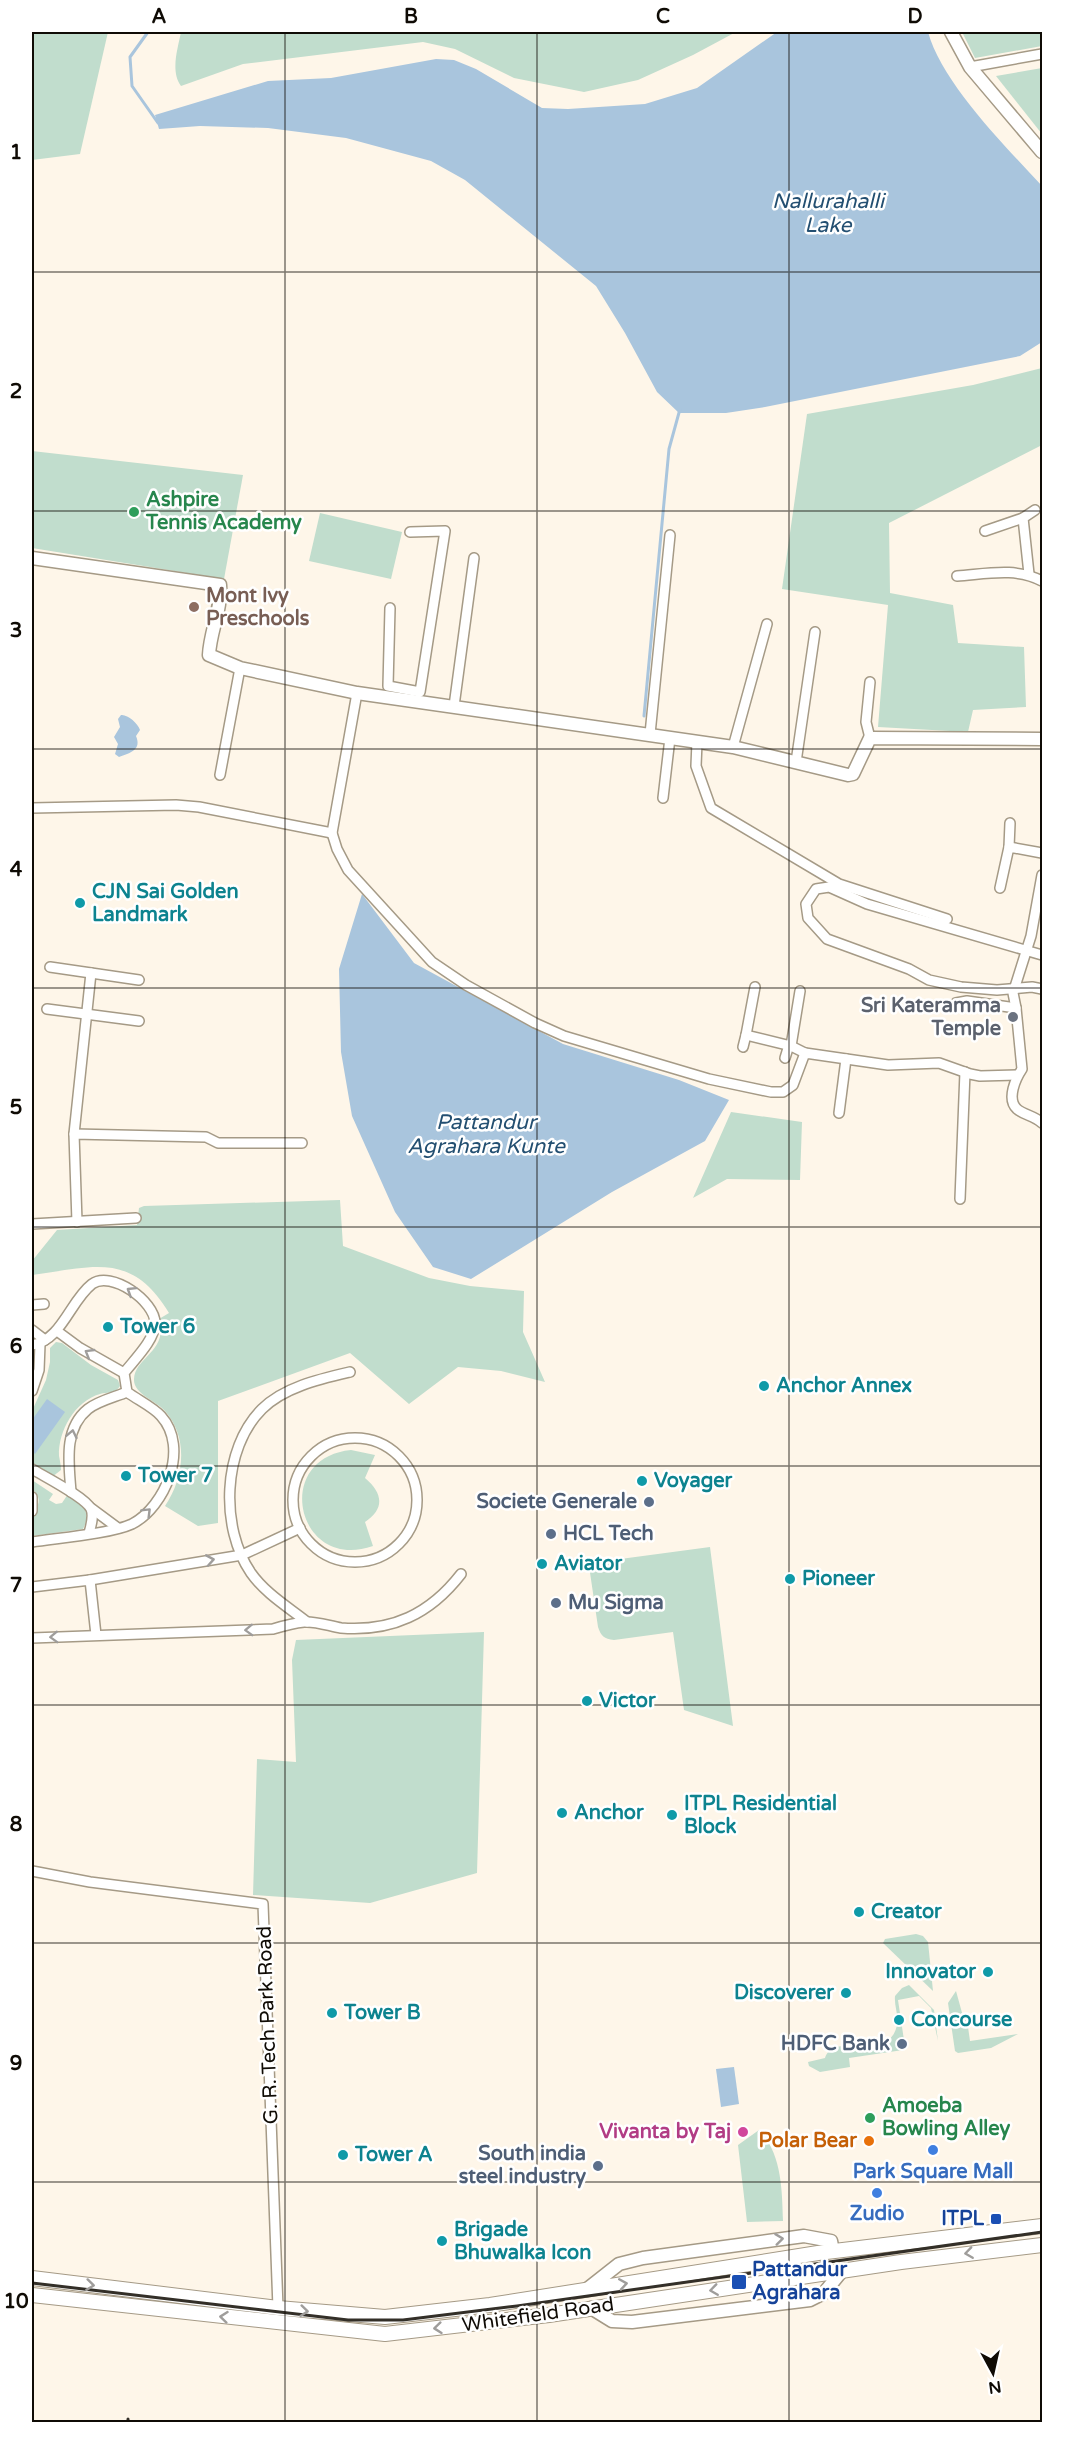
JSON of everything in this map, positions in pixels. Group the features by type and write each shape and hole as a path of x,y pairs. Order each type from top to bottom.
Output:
{"main road":[{"name":"Whitefield Road","path":"32,2278 278,2308 365,2316 398,2316 833,2252 1042,2226"},
{"name":"Whitefield Road","path":"32,2295 385,2334 493,2322 1042,2245"}],"street":[{"path":"951,32 970,67 1042,152"},
{"path":"970,67 1042,54"},
{"path":"985,531 1023,518 1035,510"},
{"path":"1023,518 1029,574"},
{"path":"32,558 220,585 221,595 209,655 240,668 357,693 403,694 420,692 445,531 411,532"},
{"path":"650,734 670,535"},
{"path":"454,706 474,558"},
{"path":"957,576 1015,571 1029,574 1042,581"},
{"path":"390,608 388,686 403,694 454,706 733,747 848,775 854,774 870,738 866,722 870,682"},
{"path":"733,747 767,624"},
{"path":"796,762 815,632"},
{"path":"220,775 240,668"},
{"path":"357,693 332,833 348,870 432,962 466,985 535,1023 564,1036 709,1079 771,1092 783,1092 793,1086 805,1053"},
{"path":"663,798 669,738"},
{"path":"870,738 1042,739"},
{"path":"697,742 696,766 711,808 839,884 947,919"},
{"path":"32,808 176,805 206,808 332,833"},
{"path":"1000,888 1009,847 1010,823"},
{"path":"1009,847 1042,853"},
{"path":"1042,875 1026,950 1015,987 1022,1069 1017,1075 1012,1094 1014,1104 1019,1111 1042,1123"},
{"path":"1042,955 867,904 830,887 816,888 806,904 808,918 827,939 909,969 928,980 961,987 997,990 1015,987 1042,989"},
{"path":"50,967 139,981"},
{"path":"77,1222 74,1134 91,973"},
{"path":"743,1047 755,987"},
{"path":"786,1058 800,991"},
{"path":"956,1003 967,1001 1016,1008"},
{"path":"47,1009 139,1021"},
{"path":"746,1035 790,1045 805,1053 898,1065 932,1062 992,1077 1017,1075"},
{"path":"839,1113 846,1059"},
{"path":"960,1199 965,1072"},
{"path":"74,1134 206,1137 218,1143 302,1143"},
{"path":"32,1224 136,1218"},
{"path":"32,1542 131,1524 146,1515 169,1478 173,1465 170,1431 161,1416 127,1392 124,1373 152,1334 155,1326 155,1317 151,1309 139,1296 126,1287 107,1281 94,1282 82,1294 57,1330 39,1343"},
{"path":"32,1305 44,1304"},
{"path":"32,1330 39,1343 32,1391"},
{"path":"57,1330 80,1348 124,1373"},
{"path":"307,1622 264,1587 251,1572 242,1554 234,1536 230,1492 233,1471 246,1432 262,1409 284,1393 350,1372"},
{"path":"71,1492 69,1451 73,1425 88,1408 127,1392"},
{"path":"362,1438 380,1442 397,1452 409,1467 416,1485 418,1505 413,1525 402,1541 386,1554 367,1561 347,1561 328,1555 311,1544 300,1528 294,1510 293,1491 299,1473 310,1457 325,1445 343,1439 362,1438"},
{"path":"32,1469 71,1492 118,1528"},
{"path":"32,1497 32,1511"},
{"path":"89,1533 91,1508"},
{"path":"32,1587 90,1580 242,1554 300,1528"},
{"path":"32,1638 273,1629 307,1622 340,1628 393,1624 417,1614 438,1600 461,1574"},
{"path":"90,1580 96,1635"},
{"name":"G. R. Tech Park Road","path":"32,1871 90,1882 263,1904 278,2308"},
{"name":"Whitefield Road","path":"585,2290 619,2264 689,2250 804,2236 831,2241 833,2252"},
{"path":"591,2308 612,2321 632,2322 810,2300 824,2294 841,2272"}],"green space":[{"path":"32,32 108,32 80,154 32,160"},
{"path":"181,32 736,32 638,80 584,92 514,78 455,49 423,42 243,64 181,86 175,67"},
{"path":"962,32 1042,32 1042,46 975,58"},
{"path":"1042,68 1042,134 996,76"},
{"path":"1042,368 1042,445 889,523 890,593 953,605 958,643 1024,647 1026,707 973,710 968,732 878,727 888,605 782,589 807,414 973,385"},
{"name":"Ashpire Tennis Academy","path":"32,451 243,475 224,579 32,548"},
{"path":"320,513 402,532 391,579 309,561"},
{"path":"731,1112 802,1122 800,1180 727,1179 693,1198"},
{"path":"340,1200 343,1246 429,1278 470,1286 524,1291 523,1332 545,1382 501,1371 458,1367 409,1404 350,1353 218,1401 218,1523 198,1526 165,1506 180,1471 181,1446 178,1433 165,1411 137,1389 134,1379 136,1371 159,1339 161,1330 159,1319 169,1313 155,1293 141,1280 125,1272 92,1267 32,1275 32,1261 57,1230 137,1225 139,1208 144,1206"},
{"path":"56,1342 62,1343 91,1365 118,1380 120,1386 114,1391 100,1394 83,1403 70,1418 59,1446 61,1470 52,1477 32,1464 32,1411 46,1380 50,1348"},
{"path":"351,1450 375,1455 365,1478 378,1495 379,1506 365,1522 373,1546 347,1550 326,1544 312,1530 304,1511 303,1491 310,1472 326,1458"},
{"path":"32,1480 53,1494 49,1500 56,1504 62,1503 68,1494 78,1500 86,1513 83,1529 32,1536 33,1516 39,1501 32,1489"},
{"path":"710,1547 733,1726 684,1710 673,1632 614,1640 602,1635 598,1627 588,1559 597,1557 598,1562"},
{"path":"484,1632 477,1873 370,1903 253,1895 257,1759 296,1762 292,1660 296,1640"},
{"path":"916,1934 923,1936 928,1942 933,1991 883,1943 885,1939"},
{"path":"909,1985 934,2010 938,2041 931,2008 919,1996 898,2000 905,2047 903,2050 849,2058 850,2067 820,2072 809,2066 808,2062 825,2058 830,2050 839,2047 884,2043 892,2036 897,2025 895,1996 902,1988"},
{"path":"956,1991 964,2020 967,2020 970,2041 1018,2034 991,2048 958,2053 955,2051 948,2003"},
{"path":"759,2130 767,2140 776,2161 781,2185 783,2221 747,2222 738,2145"}],"water":[{"name":"Nallurahalli Lake","path":"777,32 928,32 935,52 961,93 994,134 1042,186 1042,342 1020,356 765,407 726,413 679,413 657,392 596,286 465,180 431,161 346,138 268,128 200,126 159,129 155,115 268,81 331,78 436,59 454,60 476,69 542,108 568,109 645,104 697,88"},
{"path":"121,715 132,720 140,730 136,736 136,748 119,757 115,754 118,744 114,737 120,727 118,719"},
{"name":"Pattandur Agrahara Kunte","path":"362,894 414,963 563,1044 679,1080 729,1100 705,1141 612,1192 471,1279 433,1267 395,1212 352,1116 341,1052 339,969"},
{"path":"47,1399 65,1412 35,1454 32,1451 32,1420"},
{"path":"734,2067 739,2104 721,2107 716,2069"}],"waterway":[{"path":"148,32 130,57 132,86 158,123"},
{"path":"644,716 669,449 680,409"}],"railway":[{"path":"32,2283 348,2320 403,2320 1042,2232"}],"place":[{"name":"Ashpire Tennis Academy","path":"134,512"},
{"name":"Mont Ivy Preschools","path":"194,607"},
{"name":"CJN Sai Golden Landmark","path":"80,903"},
{"name":"Sri Kateramma Temple","path":"1013,1017"},
{"name":"Tower 6","path":"108,1327"},
{"name":"Anchor Annex","path":"764,1386"},
{"name":"Tower 7","path":"126,1476"},
{"name":"Voyager","path":"642,1481"},
{"name":"Societe Generale","path":"649,1502"},
{"name":"HCL Tech","path":"551,1534"},
{"name":"Aviator","path":"542,1564"},
{"name":"Pioneer","path":"790,1579"},
{"name":"Mu Sigma","path":"556,1603"},
{"name":"Victor","path":"587,1701"},
{"name":"Anchor","path":"562,1813"},
{"name":"ITPL Residential Block","path":"672,1815"},
{"name":"Creator","path":"859,1912"},
{"name":"Innovator","path":"988,1972"},
{"name":"Discoverer","path":"846,1993"},
{"name":"Tower B","path":"332,2013"},
{"name":"Concourse","path":"899,2020"},
{"name":"HDFC Bank","path":"902,2044"},
{"name":"Amoeba Bowling Alley","path":"870,2118"},
{"name":"Vivanta by Taj","path":"743,2132"},
{"name":"Polar Bear","path":"869,2141"},
{"name":"Park Square Mall","path":"933,2150"},
{"name":"Tower A","path":"343,2155"},
{"name":"South india steel industry","path":"598,2166"},
{"name":"Zudio","path":"877,2193"},
{"name":"ITPL","path":"996,2219"},
{"name":"Brigade Bhuwalka Icon","path":"442,2241"},
{"name":"Pattandur Agrahara","path":"739,2282"}]}
